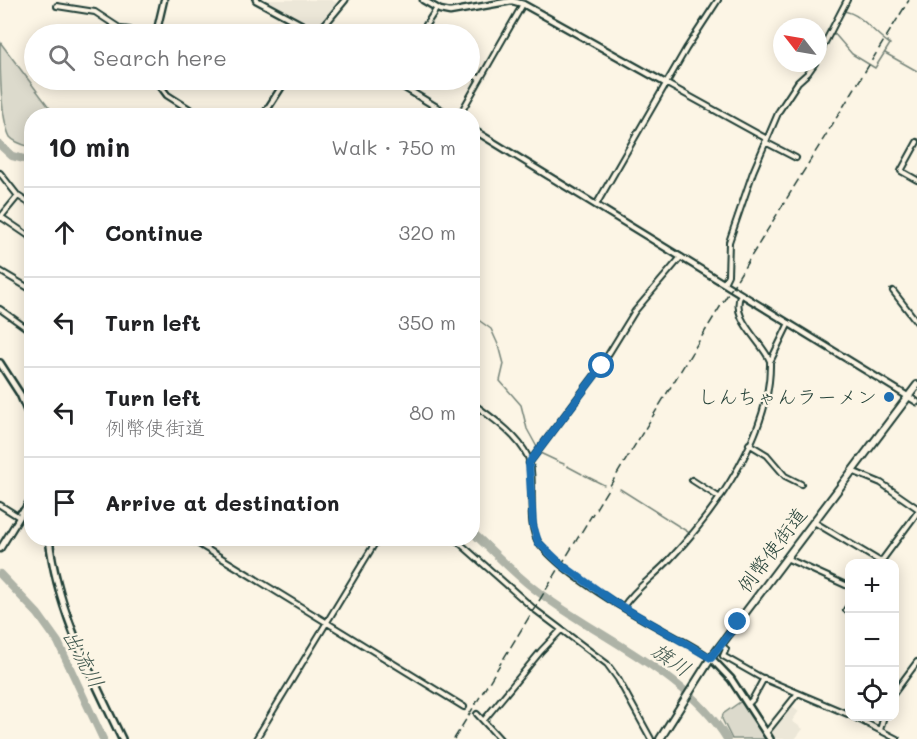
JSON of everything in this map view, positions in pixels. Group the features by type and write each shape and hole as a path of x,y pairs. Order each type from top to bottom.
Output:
{"main road":[{"path":"0,363 16,387 24,404"},
{"name":"例幣使街道","path":"660,739 709,661 917,385"},
{"path":"20,515 24,512"},
{"path":"50,546 59,594 74,638 122,739"},
{"path":"709,661 731,679 770,739"}],"street":[{"path":"158,24 164,0"},
{"path":"256,0 300,24"},
{"path":"326,24 345,0"},
{"path":"423,0 450,12 507,1 524,4 796,158"},
{"path":"596,204 686,50 718,0"},
{"path":"827,38 846,0"},
{"path":"480,79 524,4"},
{"path":"57,6 95,12 113,24"},
{"path":"427,24 437,8"},
{"path":"724,283 728,275 729,242 749,181 786,99 808,72"},
{"path":"163,90 167,95 187,108"},
{"path":"268,108 280,90"},
{"path":"408,90 438,108"},
{"path":"464,108 474,90"},
{"path":"480,134 917,402"},
{"path":"917,142 901,171 917,180"},
{"path":"0,173 18,196 24,200"},
{"path":"18,196 2,209 0,217 24,233"},
{"path":"529,463 598,371 635,311 682,256"},
{"path":"0,271 24,285"},
{"path":"893,291 917,322"},
{"path":"741,294 739,305 743,320 770,361"},
{"path":"0,309 24,326"},
{"path":"622,607 642,583 663,567 681,547 720,498 749,444 765,407 770,361 789,323"},
{"path":"480,410 511,436 525,453 529,463 533,525 538,542 562,565 622,607 709,661"},
{"path":"749,444 767,455 785,476 801,484"},
{"path":"852,471 881,483 917,508"},
{"path":"692,480 720,498"},
{"path":"0,506 20,515"},
{"path":"0,549 24,509"},
{"path":"883,559 917,513"},
{"path":"814,522 874,559"},
{"path":"202,546 464,706"},
{"path":"256,739 373,546"},
{"path":"463,546 522,600 607,664 614,672 651,739"},
{"path":"786,558 845,585"},
{"path":"484,720 561,630"},
{"path":"721,645 726,648 723,658 845,713"},
{"path":"899,686 917,662"},
{"path":"748,704 764,678"},
{"path":"766,733 798,693"},
{"path":"477,714 500,739"},
{"path":"861,721 897,739"},
{"path":"880,730 883,721"}],"shaded area":[{"path":"262,0 331,0 337,3 321,24 306,24"},
{"path":"0,42 24,74 24,90 36,90 50,108 24,108 24,145 10,137 4,117"},
{"path":"740,702 743,703 766,739 732,739 722,719 723,714"},
{"path":"792,706 799,711 792,721 803,729 795,739 775,739 769,731"}],"waterway":[{"path":"833,32 852,54 875,68 890,44 857,16 844,11"},
{"path":"885,53 917,71"},
{"name":"旗川","path":"0,145 12,156 24,159"},
{"path":"480,321 491,329 504,364 500,381 521,405 527,429 538,449"},
{"path":"540,453 557,461"},
{"path":"559,462 564,464"},
{"path":"567,466 582,474"},
{"path":"584,475 604,485"},
{"path":"620,489 688,532"},
{"name":"旗川","path":"480,540 538,592 669,678 711,717 727,739"},
{"name":"出流川","path":"0,574 38,614 58,642 103,739"}],"railway":[{"path":"454,739 909,0"}],"place":[{"name":"しんちゃんラーメン","path":"889,397"}],"route":[{"path":"602,366 529,463 533,525 538,542 562,565 614,602 711,658 738,622"}]}
